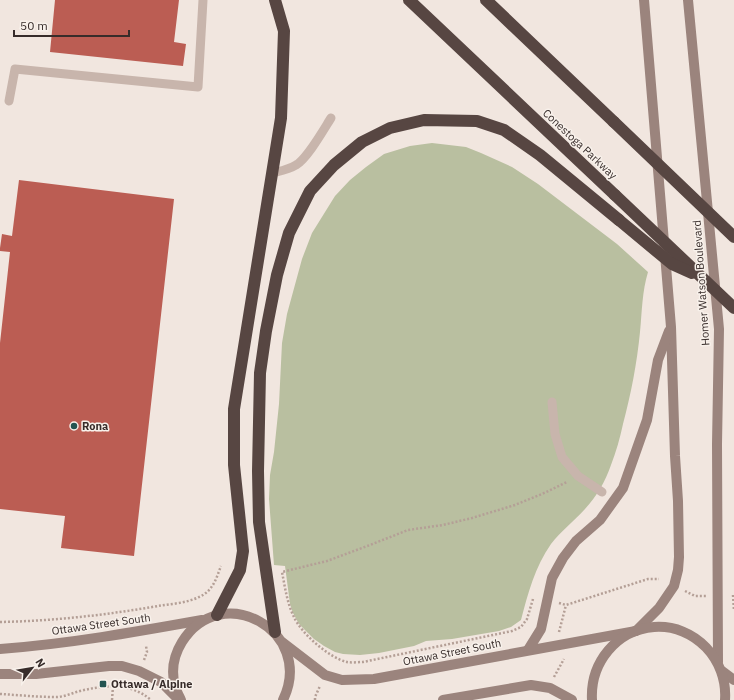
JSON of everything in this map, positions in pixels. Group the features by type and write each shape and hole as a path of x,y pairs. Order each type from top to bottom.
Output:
{"highway":[{"path":"211,617 240,570 243,551 234,465 234,409 281,118 284,31 275,0"},
{"name":"Conestoga Parkway","path":"409,0 734,308"},
{"path":"486,0 734,237"},
{"path":"275,632 259,522 258,471 260,373 266,331 277,275 289,233 310,191 334,165 362,142 390,128 424,120 476,121 504,130 540,155 672,264 701,277"}],"main road":[{"path":"592,700 592,684 602,659 610,648 622,638 636,631 659,608 674,586 678,570 679,557 678,501 674,456 671,327 644,0"},
{"name":"Homer Watson Boulevard","path":"688,0 719,329 718,662"},
{"path":"528,650 541,629 552,578 563,558 576,541 600,520 623,488 647,420 658,360 671,327"},
{"name":"Ottawa Street South","path":"0,649 91,638 233,613 248,616 263,622 275,632 282,642 325,675 342,680 374,679 654,627 673,628 691,635 706,646 718,662"},
{"path":"180,700 175,686 173,668 177,649 187,634 196,626 211,617"},
{"path":"282,642 288,655 290,668 290,680 283,700"},
{"path":"718,662 722,671 726,690 725,700"},
{"path":"0,674 36,674 109,666 122,666 139,671 161,682 180,700"},
{"path":"722,671 734,680"},
{"path":"443,700 530,685 550,688 572,700"}],"lane":[{"path":"9,101 15,69 198,87 203,0"},
{"path":"272,173 286,170 297,165 308,153 331,118"},
{"path":"552,402 555,434 562,457 578,476 602,492"}],"path":[{"path":"533,598 527,619 521,627 512,631 363,662 347,662 333,656 317,645 304,633 295,619 290,607 282,572 327,561 370,546 408,530 443,525 479,516 542,494 578,476"},
{"path":"0,622 33,622 91,616 190,601 207,592 215,583 221,566"},
{"path":"556,603 566,605 648,579 659,579"},
{"path":"685,591 695,596 707,596"},
{"path":"732,595 734,611"},
{"path":"559,632 566,605"},
{"path":"144,660 147,652 146,646"},
{"path":"553,678 564,659"},
{"path":"112,700 113,686"},
{"path":"0,694 57,697 84,690 113,686 132,689 151,700"},
{"path":"315,700 315,696 320,686"}],"green space":[{"path":"432,143 466,147 512,167 538,184 617,244 648,272 643,294 639,344 635,367 629,401 619,440 606,477 597,494 589,504 563,530 545,553 533,580 521,620 511,627 499,631 452,639 426,641 414,646 379,653 360,655 343,654 335,652 324,646 314,639 299,624 290,604 285,566 274,565 269,499 270,475 279,404 282,343 287,314 302,259 312,233 335,196 350,180 384,154 410,146"}],"building":[{"path":"55,0 179,0 174,42 186,44 183,66 50,52"},
{"name":"Rona","path":"19,180 174,199 134,556 61,548 65,516 0,509 0,343 10,252 0,251 0,248 2,234 12,236"}],"place":[{"name":"Rona","path":"74,426"},
{"name":"Ottawa / Alpine","path":"103,684"}]}
